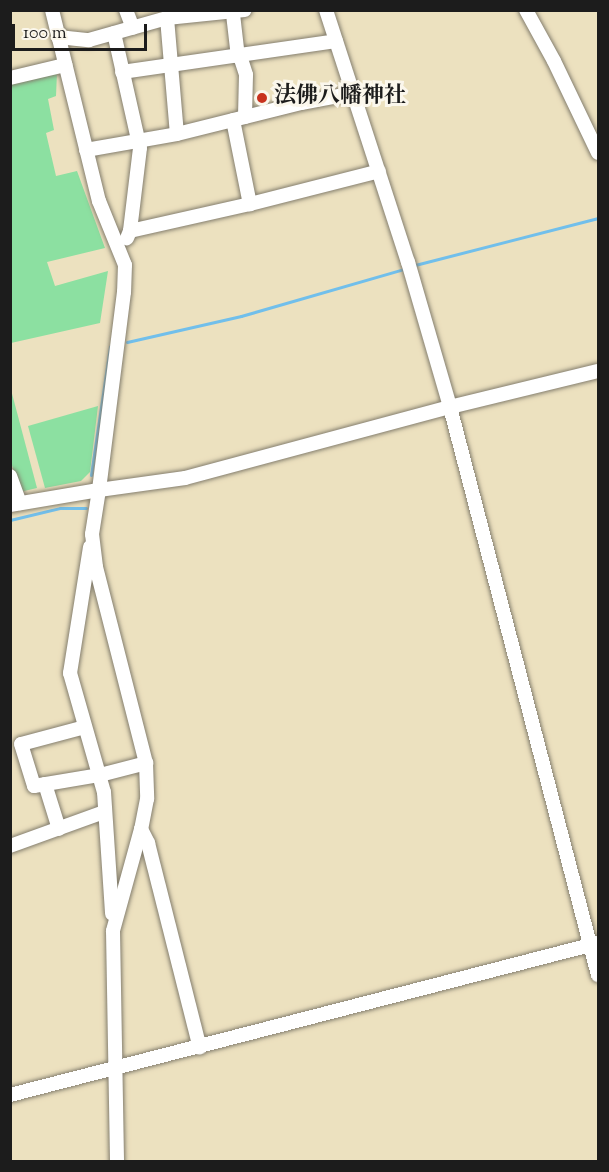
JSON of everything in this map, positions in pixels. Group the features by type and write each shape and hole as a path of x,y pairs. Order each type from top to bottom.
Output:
{"street":[{"path":"52,10 99,201 124,265 124,292 99,490 70,673 104,792 113,931 117,1161"},
{"path":"126,10 133,28"},
{"path":"326,10 355,93 450,407 595,944 598,975"},
{"path":"526,10 554,61 598,153"},
{"path":"58,37 89,40 188,13 239,12 239,56 246,75 239,119 250,204"},
{"path":"167,18 177,134"},
{"path":"114,33 140,148 130,231 120,250"},
{"path":"122,72 336,41"},
{"path":"10,78 65,65"},
{"path":"86,150 137,139 177,134 301,103 355,93"},
{"path":"130,231 250,204 379,171"},
{"path":"10,476 15,504 185,478 450,407 598,371"},
{"path":"92,534 96,567 146,763 147,799 141,830 113,931"},
{"path":"86,727 21,744 34,786 100,775 146,763"},
{"path":"45,784 59,829"},
{"path":"10,846 105,812"},
{"path":"141,830 148,843 200,1048"},
{"path":"10,1095 200,1048 595,944"}],"green space":[{"path":"57,73 56,96 48,99 54,130 46,133 56,176 77,171 105,248 47,262 55,286 108,271 100,323 11,343 11,84"},
{"path":"10,386 37,488 20,492 11,462"},
{"path":"98,406 90,472 81,481 45,488 28,426"}],"waterway":[{"path":"415,265 598,218"},
{"path":"127,342 241,316 404,269"},
{"path":"91,475 110,346"},
{"path":"10,520 60,508 86,508"}],"place":[{"name":"法佛八幡神社","path":"262,98"}]}
